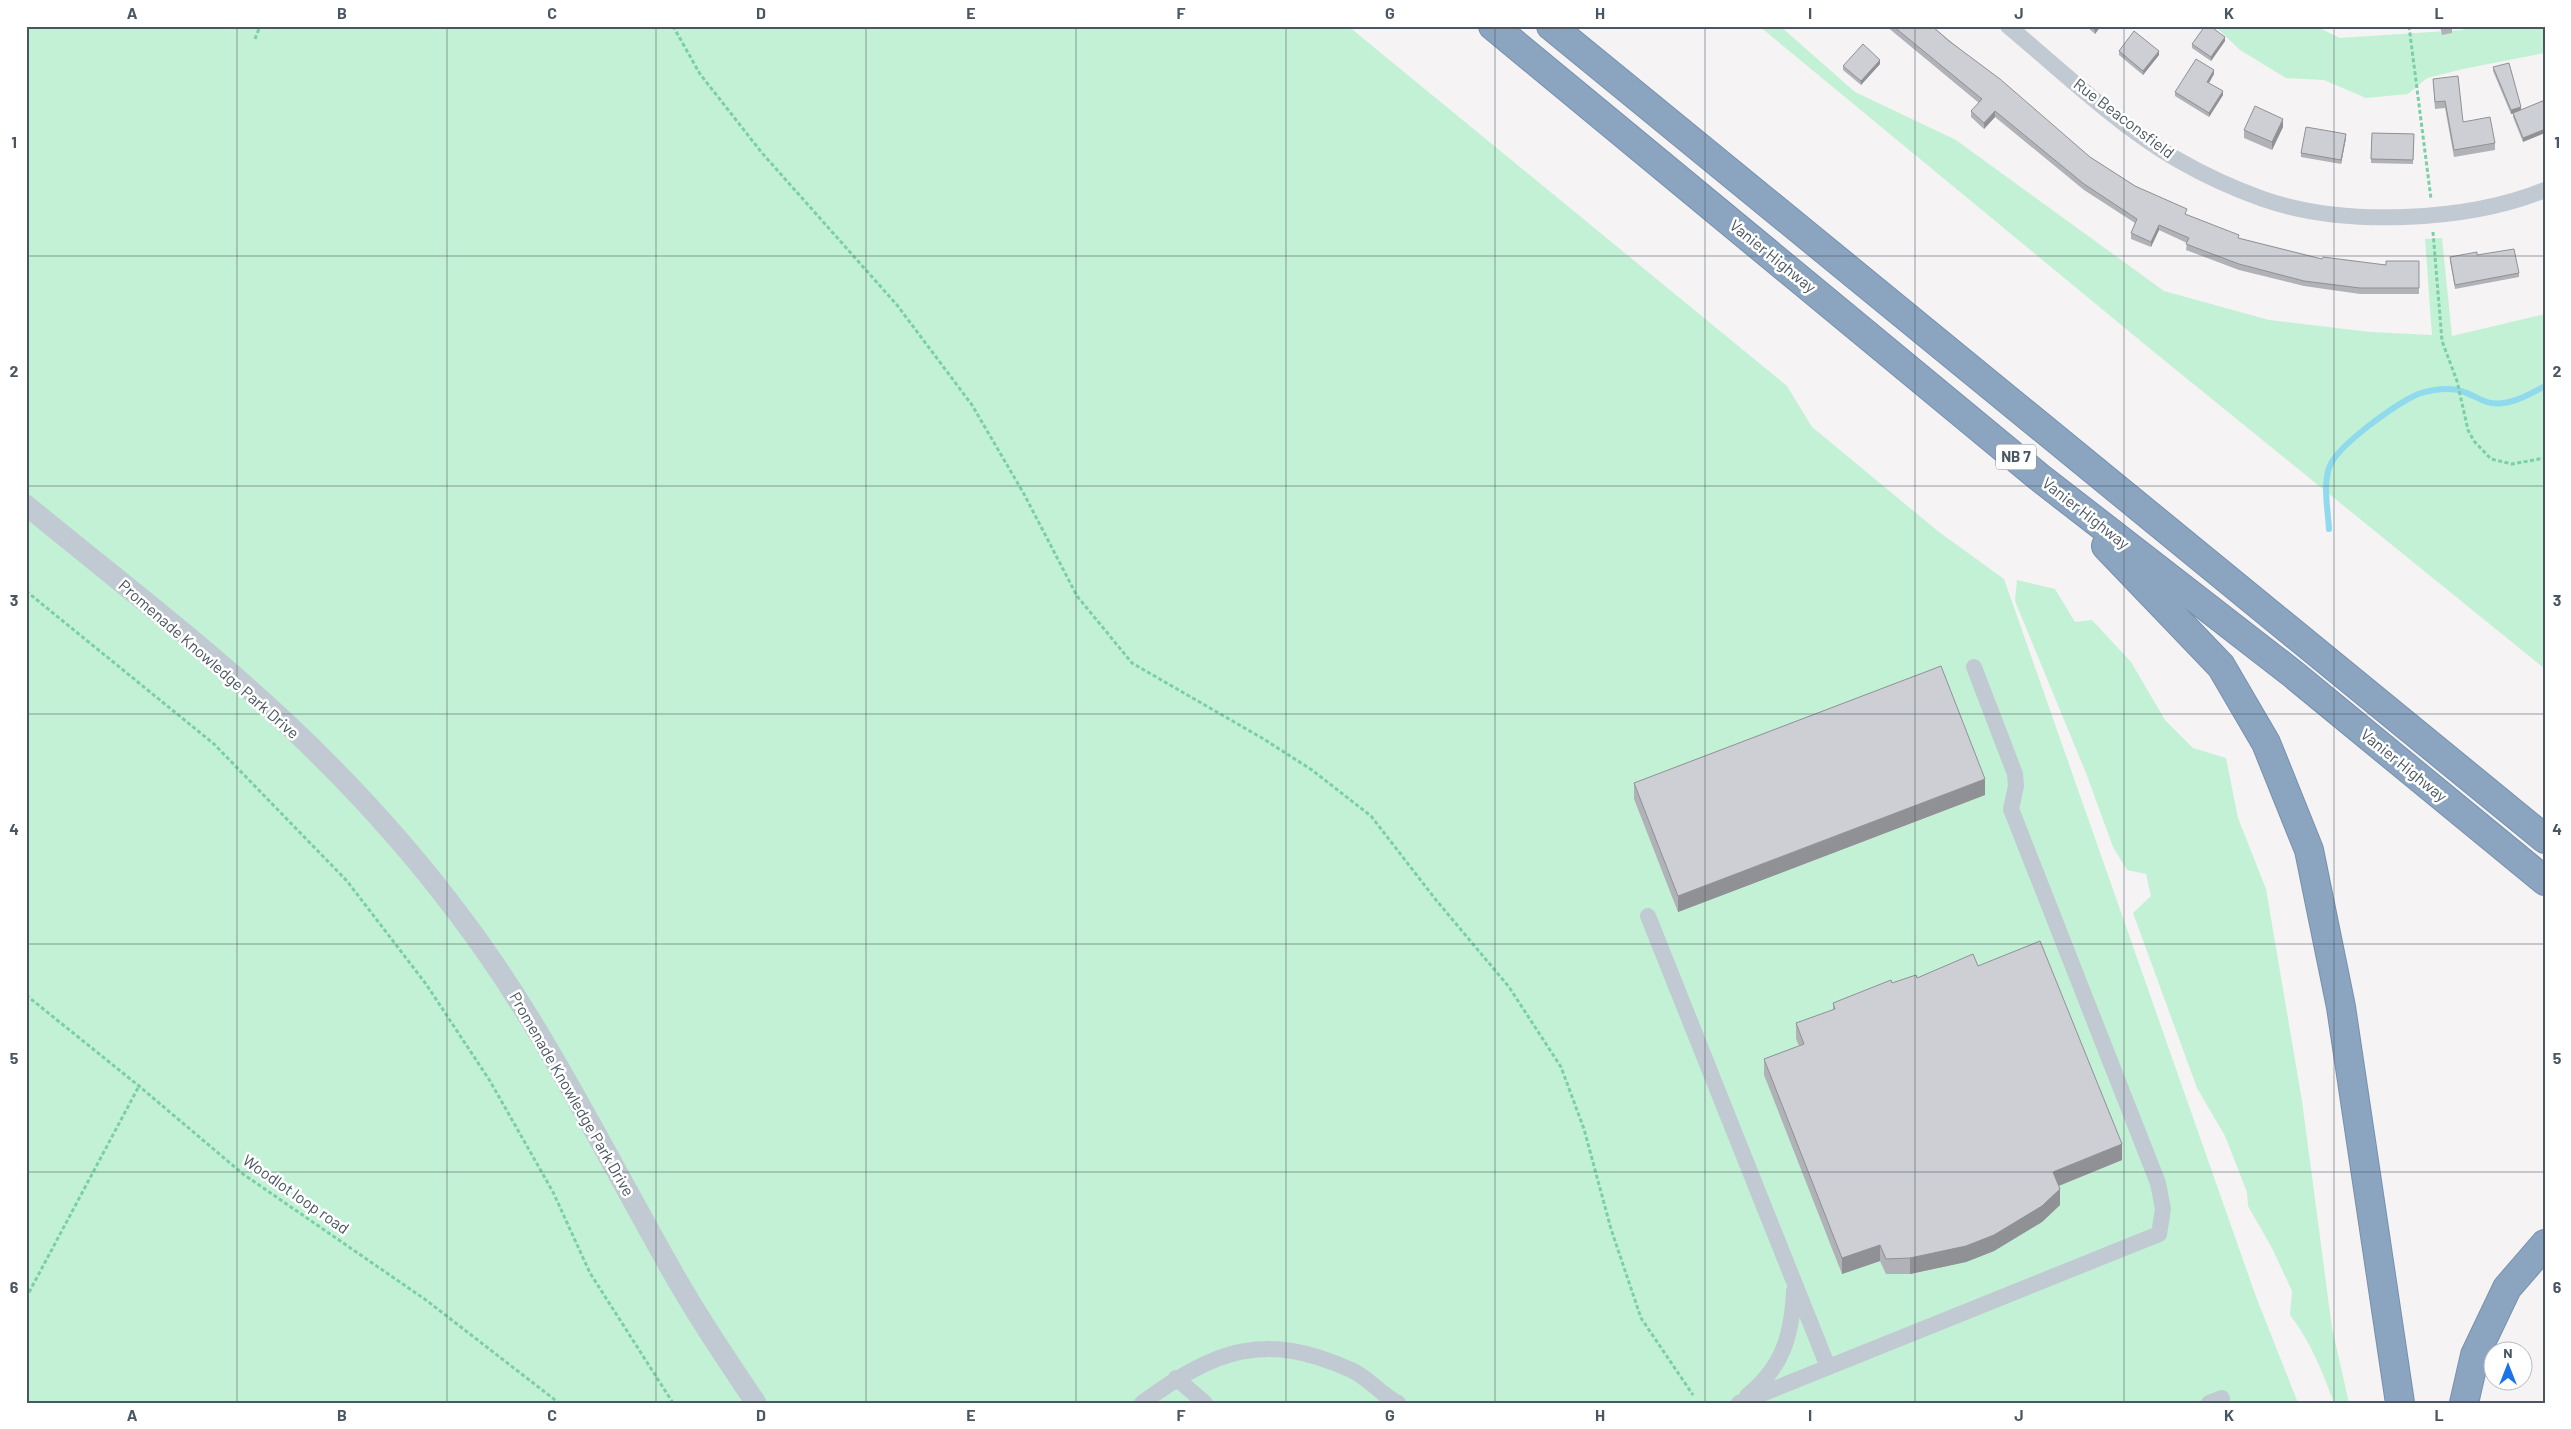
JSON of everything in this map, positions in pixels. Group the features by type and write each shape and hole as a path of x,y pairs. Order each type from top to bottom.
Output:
{"highway":[{"name":"Vanier Highway","path":"1493,26 2039,477 2293,674 2545,881"},
{"name":"Vanier Highway","path":"1552,26 2545,839"},
{"path":"2039,477 2222,666 2266,743 2305,841 2341,1007 2400,1403"},
{"path":"2464,1403 2475,1355 2507,1288 2545,1244"}],"street":[{"name":"Rue Beaconsfield","path":"2008,26 2156,146 2208,175 2264,199 2318,211 2362,216 2433,217 2487,207 2545,190"},
{"name":"Promenade Knowledge Park Drive","path":"26,504 213,658 283,720 354,790 414,856 461,917 554,1055 669,1267 756,1403"},
{"path":"1738,1403 2159,1234 2163,1209 2158,1183 2010,809 2016,786 2015,774 1974,667"},
{"path":"1648,916 1828,1367"},
{"path":"1738,1403 1771,1372 1784,1350 1793,1324 1794,1284"},
{"path":"1142,1403 1176,1378 1218,1357 1245,1349 1277,1349 1311,1355 1353,1370 1398,1403"},
{"path":"1176,1378 1205,1403"}],"path":[{"path":"255,38 260,26"},
{"path":"673,26 700,74 739,124 897,305 972,404 1024,494 1077,596 1132,663 1262,738 1312,770 1372,816 1436,900 1509,987 1562,1067 1584,1129 1611,1228 1641,1318 1692,1395"},
{"path":"2457,381 2468,430 2474,441 2491,459 2512,464 2545,458"},
{"path":"26,591 214,744 347,881 426,984 490,1081 553,1192 590,1273 673,1403"},
{"name":"Woodlot loop road","path":"26,995 244,1174 426,1300 559,1403"},
{"path":"26,1298 139,1086"}],"green space":[{"path":"26,26 1348,26 1787,386 1812,427 1939,532 2004,579 2255,1294 2298,1403 26,1403"},
{"path":"1759,26 1780,26 1855,92 1956,140 2164,291 2269,320 2370,332 2432,335 2425,239 2442,238 2452,336 2545,314 2545,669 2154,352"},
{"path":"2215,26 2315,26 2340,38 2462,30 2472,26 2545,26 2545,53 2427,78 2408,94 2366,98 2324,80 2286,78 2240,50"},
{"path":"2017,580 2055,589 2075,622 2092,620 2131,662 2165,720 2193,748 2226,758 2238,818 2266,889 2302,1101 2332,1328 2349,1403 2334,1403 2310,1346 2290,1315 2292,1291 2272,1248 2248,1206 2247,1192 2225,1136 2197,1088 2133,913 2151,896 2146,874 2127,870 2113,847 2086,773 2015,601"}],"building":[{"path":"1893,26 1932,26 2000,79 2090,157 2135,186 2187,209 2185,214 2239,235 2238,238 2322,259 2323,257 2386,265 2386,261 2419,261 2419,288 2360,288 2304,281 2239,264 2186,244 2189,238 2159,225 2151,242 2131,233 2137,219 2084,184 1995,111 1984,123 1971,111 1982,99"},
{"path":"2205,26 2210,26 2225,37 2211,57 2192,44"},
{"path":"2134,31 2159,51 2143,71 2119,51"},
{"path":"1863,44 1880,60 1861,81 1843,66"},
{"path":"2196,59 2214,70 2207,82 2223,91 2209,113 2175,92"},
{"path":"2509,63 2521,107 2511,110 2493,67"},
{"path":"2458,76 2463,122 2490,117 2495,143 2454,150 2445,101 2435,102 2433,79"},
{"path":"2545,100 2545,129 2523,138 2513,113"},
{"path":"2255,106 2283,119 2272,142 2244,130"},
{"path":"2306,127 2346,134 2341,160 2301,153"},
{"path":"2372,133 2414,134 2413,160 2371,159"},
{"path":"2514,249 2519,273 2455,285 2450,257 2477,252 2477,255"},
{"path":"1941,666 1985,779 1678,896 1634,783"},
{"path":"2040,941 2122,1144 2053,1172 2060,1189 2042,1206 1994,1235 1966,1246 1910,1258 1886,1259 1880,1245 1842,1258 1764,1059 1804,1044 1796,1023 1835,1009 1833,1003 1891,980 1892,983 1916,975 1917,978 1973,954 1978,966"}],"waterway":[{"path":"2329,529 2326,483 2329,468 2334,459 2368,426 2408,399 2429,391 2454,389 2487,402 2502,403 2517,400 2545,386"}]}
